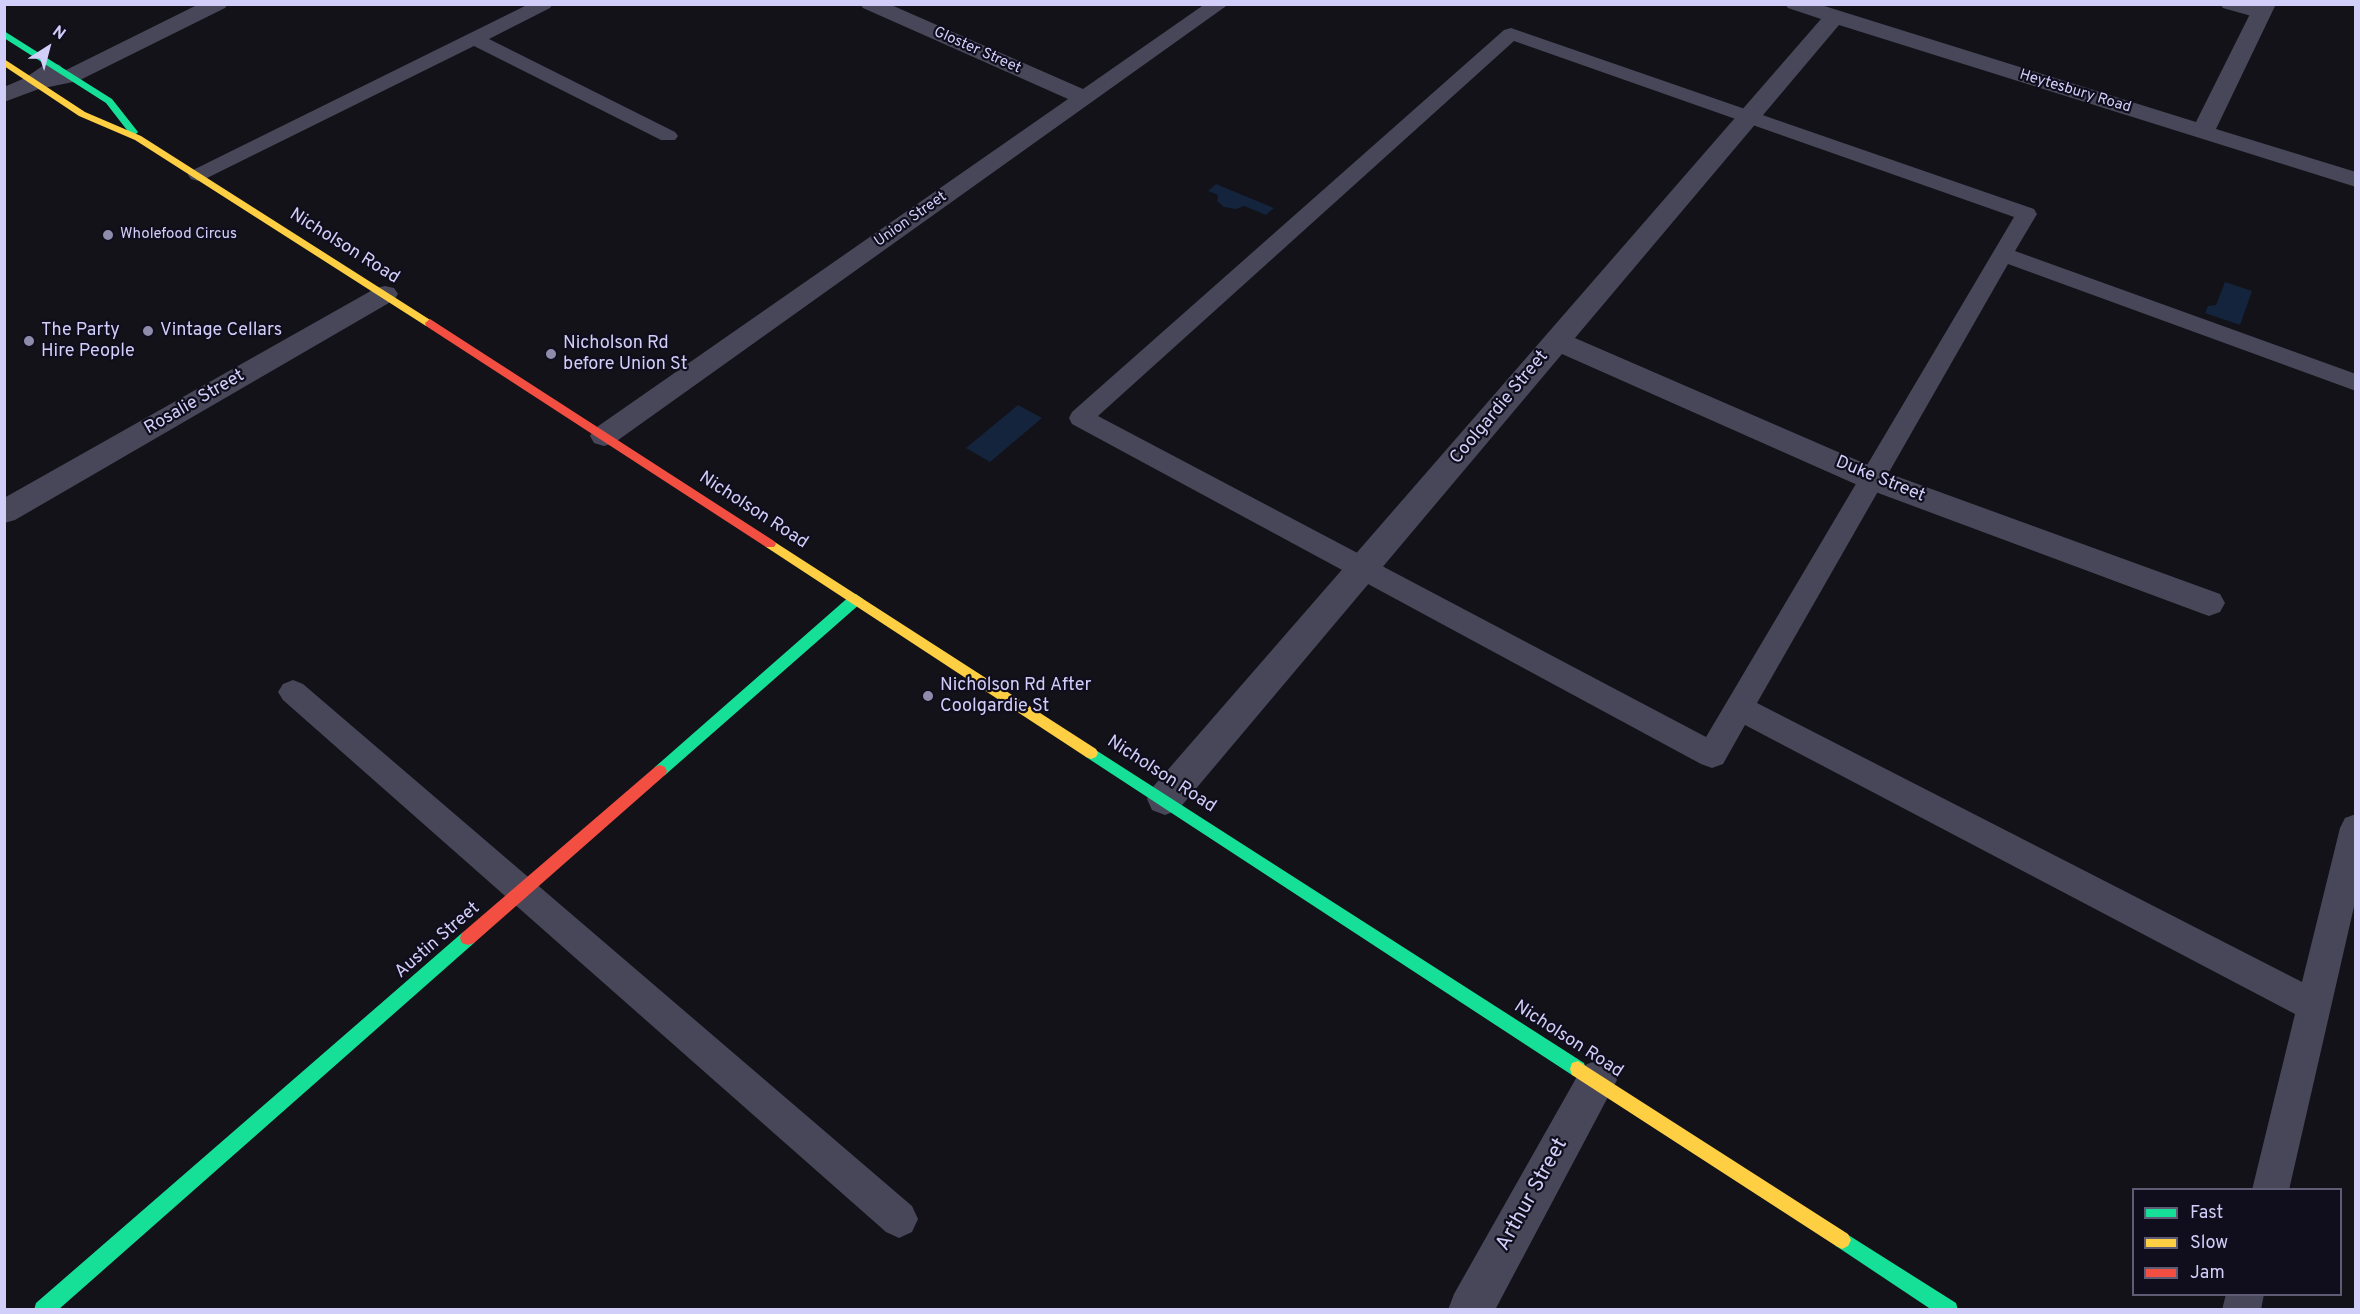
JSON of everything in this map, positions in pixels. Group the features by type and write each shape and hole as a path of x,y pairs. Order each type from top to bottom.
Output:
{"main road":[{"name":"Nicholson Road","path":"4,34 109,101 138,138"},
{"name":"Nicholson Road","path":"4,62 82,114 138,138 385,294 1166,799 1949,1310"},
{"name":"Austin Street","path":"43,1310 856,599"}],"street":[{"path":"4,95 63,72 218,4"},
{"name":"Gloster Street","path":"870,4 1085,98"},
{"name":"Union Street","path":"604,436 1219,4"},
{"name":"Heytesbury Road","path":"1795,4 2355,180"},
{"path":"2203,132 2264,9"},
{"name":"Coolgardie Street","path":"1166,799 1834,17"},
{"name":"Rosalie Street","path":"4,512 385,294"},
{"name":"Duke Street","path":"1557,341 1872,478 2209,603"},
{"name":"Arthur Street","path":"1470,1310 1597,1080"}],"lane":[{"path":"198,175 544,4"},
{"path":"2229,4 2264,9"},
{"path":"1511,34 2026,214 2002,254 1712,755 1081,418 1511,34"},
{"path":"475,39 668,136"},
{"path":"2002,254 2355,383"},
{"path":"293,692 899,1219"},
{"path":"1739,708 2314,1006"},
{"path":"2270,1188 2355,828"}],"water":[{"path":"1216,184 1274,208 1266,215 1244,206 1236,209 1224,207 1217,201 1218,195 1208,191"},
{"path":"2225,282 2252,291 2240,325 2205,313 2208,306 2216,305"},
{"path":"1018,405 1042,418 990,462 966,448"}],"traffic: fast":[{"path":"4,34 109,101 133,132"},
{"path":"660,771 856,599"},
{"path":"1091,753 1578,1069"},
{"path":"43,1310 468,938"},
{"path":"1842,1240 1949,1310"}],"traffic: slow":[{"path":"4,62 82,114 138,138 430,323"},
{"path":"770,544 1091,753"},
{"path":"1578,1069 1842,1240"}],"traffic: jam":[{"path":"430,323 770,544"},
{"path":"468,938 660,771"}],"place":[{"name":"Wholefood Circus","path":"108,235"},
{"name":"Vintage Cellars","path":"148,331"},
{"name":"The Party Hire People","path":"29,341"},
{"name":"Nicholson Rd before Union St","path":"551,354"},
{"name":"Nicholson Rd After Coolgardie St","path":"928,696"}]}
